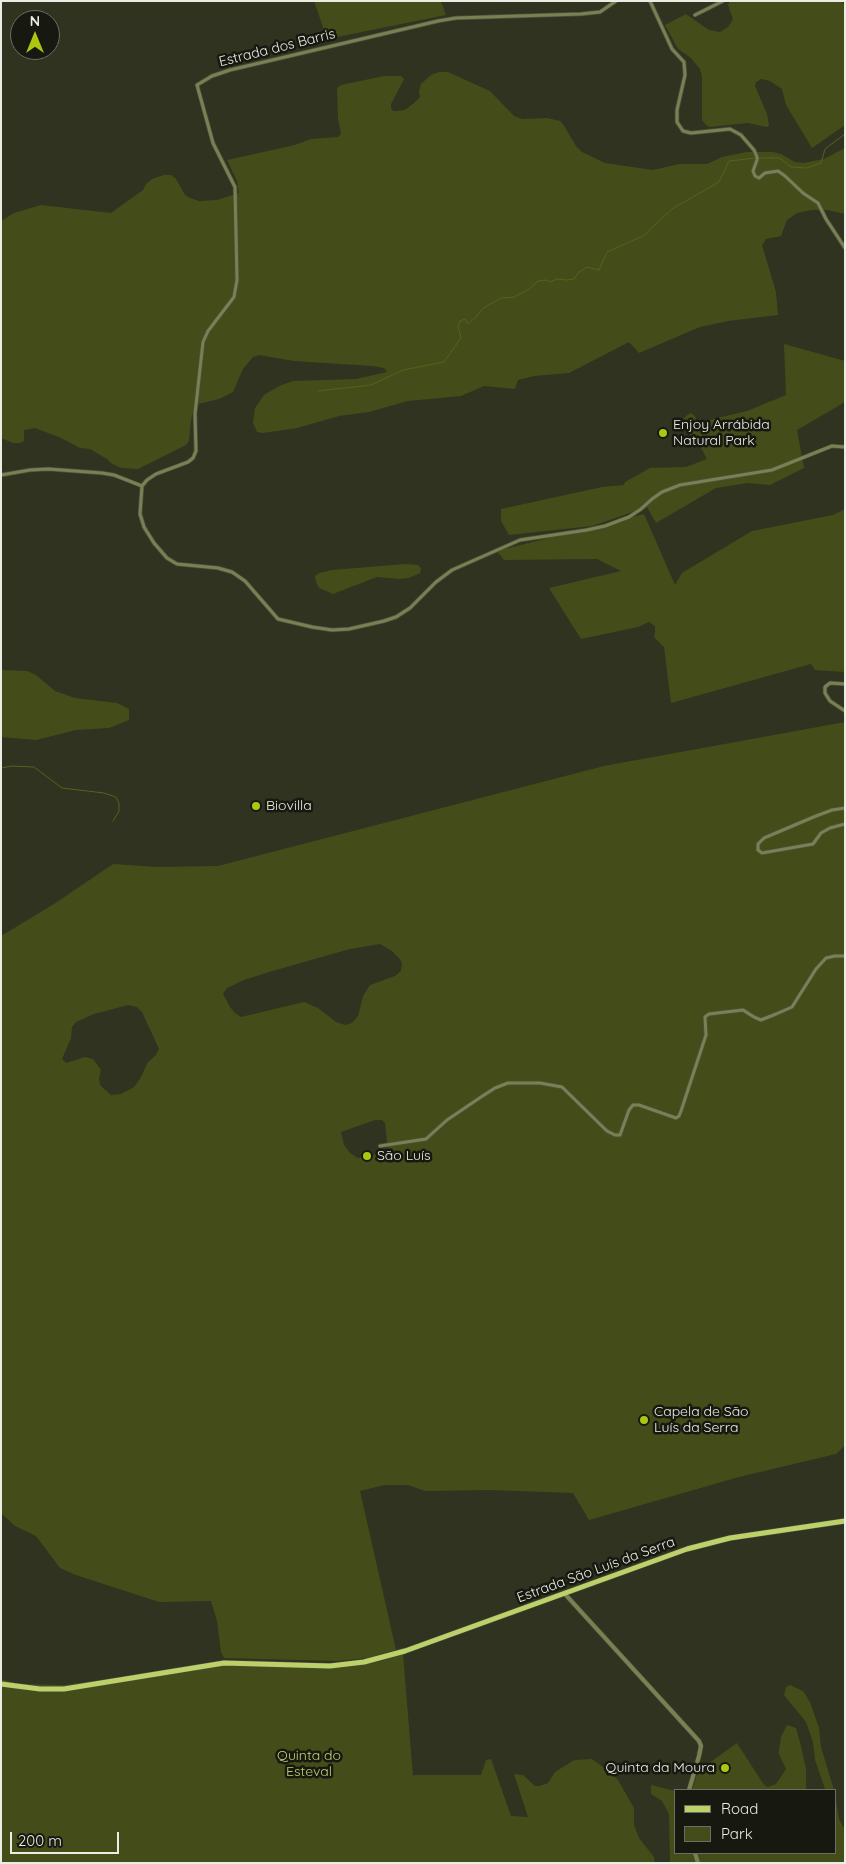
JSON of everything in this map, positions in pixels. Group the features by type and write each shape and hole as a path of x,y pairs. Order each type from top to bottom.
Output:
{"main road":[{"name":"Estrada São Luís da Serra","path":"1,1684 64,1689 224,1663 330,1666 361,1663 396,1654 676,1552 730,1538 845,1521"}],"street":[{"name":"Estrada dos Barris","path":"142,486 156,474 188,462 193,458 196,451 196,392 203,342 208,331 234,297 237,280 235,187 214,143 197,85 212,76 230,70 438,21 456,18 600,12 616,1"},
{"path":"650,1 672,49 684,62 685,75 677,110 677,122 683,131 690,133 730,129 741,135 754,150 757,157 753,171 755,176 759,178 765,173 778,171 785,176 803,193 818,203 845,248"},
{"path":"695,15 723,1"},
{"path":"1,475 39,469 102,473 114,474 142,486 140,514 144,526 154,543 167,558 177,564 218,568 232,572 245,581 278,619 332,630 349,629 396,617 410,608 436,582 452,570 520,540 605,526 629,517 662,492 680,485 772,470 818,450 832,446 845,447"},
{"path":"845,684 830,683 825,687 825,693 830,701 845,712"},
{"path":"845,808 832,810 764,838 758,844 758,850 762,853 813,844 820,833 845,824"},
{"path":"380,1146 426,1139 447,1120 495,1088 508,1083 540,1083 562,1087 608,1131 615,1135 620,1135 629,1110 633,1105 639,1105 676,1118 681,1111 706,1035 705,1017 709,1014 743,1010 761,1020 776,1014 792,1007 816,969 826,958 845,956"},
{"path":"564,1593 699,1741 701,1746 699,1756 689,1789"}],"green space":[{"path":"314,1 441,1 446,15 327,39"},
{"path":"730,1 842,1 845,7 845,125 812,148 786,105 782,89 770,81 761,79 756,82 755,86 767,114 769,125 767,127 748,123 709,127 706,125 702,120 702,76 700,69 691,58 678,49 665,25 686,14 709,30 720,32 728,27 733,19 728,5"},
{"path":"439,72 448,72 490,91 514,116 522,119 547,118 560,121 582,152 605,163 653,170 679,164 707,164 722,157 747,152 773,152 795,162 804,163 824,159 845,148 845,214 828,210 812,210 797,213 787,220 781,236 766,239 762,245 776,292 778,315 728,321 700,327 639,353 629,342 569,373 534,376 518,380 515,389 484,386 461,396 408,401 369,412 339,416 297,428 263,433 257,432 253,423 255,408 264,395 279,386 293,381 356,379 387,372 384,368 372,366 294,361 259,355 253,357 243,369 233,392 219,399 198,404 194,407 189,441 186,445 138,469 121,468 90,449 80,448 35,428 24,430 24,441 20,443 13,443 1,438 1,221 14,213 41,205 111,213 143,190 152,179 164,175 171,175 176,179 185,195 199,201 217,200 239,193 237,181 227,160 295,145 311,139 338,137 341,134 338,119 337,88 341,85 384,76 401,76 404,79 391,104 391,108 393,111 405,110 420,97 421,84 431,75"},
{"path":"784,344 845,361 845,402 797,430 804,468 770,485 748,483 716,488 656,523 647,507 592,526 509,535 501,521 501,509 602,487 624,485 625,482 650,468 686,467 707,459 701,448 691,437 683,420 691,413 695,416 697,423 747,411 786,395"},
{"path":"845,509 845,672 815,670 811,664 671,703 664,647 654,637 655,626 649,622 638,627 581,639 549,588 621,571 597,559 504,560 497,551 644,514 675,585 682,573 752,531 833,515"},
{"path":"405,564 418,565 421,568 420,573 409,578 400,579 377,577 333,594 319,588 316,582 315,576 319,573 332,570"},
{"path":"1,670 27,671 36,675 55,691 75,698 117,703 129,709 129,720 109,728 76,730 36,740 1,737"},
{"path":"845,722 845,1445 836,1454 739,1477 589,1520 573,1493 490,1490 425,1491 408,1485 384,1485 360,1491 396,1650 367,1658 338,1661 224,1658 221,1652 217,1621 211,1601 159,1602 76,1575 60,1568 36,1536 15,1526 1,1513 1,936 54,904 113,864 157,867 218,866 604,766","holes":["380,944 399,958 402,963 401,971 395,976 370,985 363,996 358,1016 352,1023 345,1025 336,1022 318,1008 304,1002 241,1017 230,1007 223,994 227,988 269,972 350,949","128,1005 137,1007 142,1012 159,1049 156,1055 148,1062 134,1087 121,1094 111,1095 100,1085 101,1070 93,1059 85,1057 66,1063 62,1059 71,1038 72,1027 76,1022 94,1014","375,1120 382,1120 385,1123 388,1152 358,1158 350,1153 344,1145 341,1132"]},
{"name":"Quinta do Esteval","path":"403,1654 413,1776 481,1775 486,1760 491,1759 511,1816 528,1817 514,1774 523,1775 535,1786 540,1786 548,1783 555,1772 574,1760 592,1759 618,1780 634,1808 634,1825 639,1838 654,1857 655,1863 1,1863 1,1679 19,1684 65,1685 224,1663 359,1665"},
{"path":"790,1685 803,1691 810,1702 819,1728 821,1747 834,1789 825,1789 815,1760 813,1742 806,1722 784,1695 786,1687"},
{"path":"787,1725 796,1728 806,1769 806,1789 692,1789 698,1771 737,1743 764,1785 768,1787 776,1784 786,1769 779,1754 781,1737"},
{"path":"651,1785 674,1791 674,1854 836,1854 836,1800 839,1819 845,1830 845,1863 670,1863 669,1814 662,1801 651,1794"}],"waterway":[{"path":"759,158 780,158 791,167 807,168 821,163 825,149 845,134"},
{"path":"318,391 371,385 403,370 444,362 461,338 458,326 460,321 465,319 468,324 482,309 501,298 514,297 529,289 538,281 546,280 550,282 557,279 574,279 578,273 587,267 599,270 607,252 643,236 672,209 719,182 729,161 755,158"},
{"path":"1,768 12,766 34,767 62,788 104,793 116,797 119,803 119,811 113,821"}],"place":[{"name":"Enjoy Arrábida Natural Park","path":"663,433"},
{"name":"Biovilla","path":"256,806"},
{"name":"São Luís","path":"367,1156"},
{"name":"Capela de São Luís da Serra","path":"644,1420"},
{"name":"Quinta da Moura","path":"725,1768"}]}
